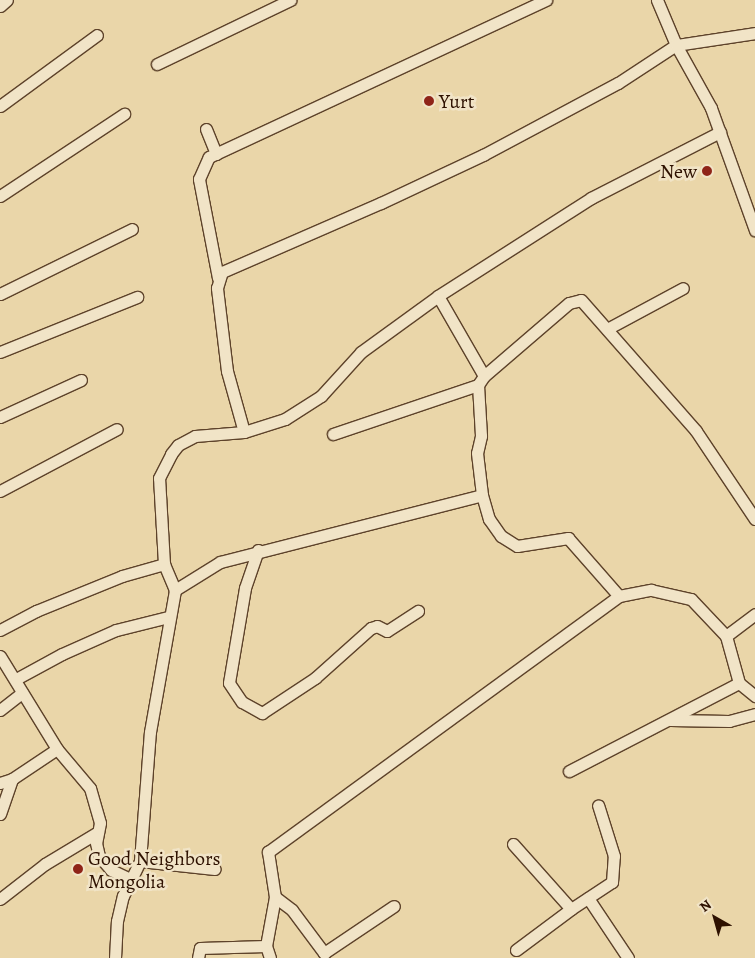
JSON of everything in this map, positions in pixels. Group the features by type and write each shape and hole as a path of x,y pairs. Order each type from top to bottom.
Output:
{"street":[{"path":"0,6 8,0"},
{"path":"157,64 290,0"},
{"path":"244,432 227,371 218,278 198,179 209,157 546,0"},
{"path":"657,0 676,45 711,108 755,230"},
{"path":"218,278 222,272 381,204 483,155 618,83 676,45 755,33"},
{"path":"0,106 97,35"},
{"path":"0,196 124,114"},
{"path":"206,129 216,154"},
{"path":"114,958 117,921 130,878 140,861 150,732 168,617 175,590 164,564 159,478 165,463 178,445 195,436 244,432 285,419 320,396 361,352 438,296 591,198 720,132"},
{"path":"0,294 132,229"},
{"path":"607,329 683,288"},
{"path":"438,296 481,380 481,436 477,453 482,495 489,518 501,536 517,546 568,538 619,596"},
{"path":"0,352 137,297"},
{"path":"333,434 481,380 573,300 580,300 696,431 755,519"},
{"path":"0,417 80,380"},
{"path":"0,491 117,428"},
{"path":"175,590 220,562 258,550 482,495"},
{"path":"258,550 245,588 229,684 242,702 262,713 316,678 372,628 377,626 387,630 418,611"},
{"path":"0,630 61,600 164,564"},
{"path":"270,958 266,946 275,897 268,852 619,596 651,590 692,599 726,636 739,683 755,696"},
{"path":"726,636 755,614"},
{"path":"16,679 62,654 116,630 168,617"},
{"path":"0,656 16,679 22,693 56,749 90,788 100,823 96,843 105,865 130,878"},
{"path":"569,771 739,683"},
{"path":"0,710 22,693"},
{"path":"668,720 729,721 755,714"},
{"path":"0,783 12,779 56,749"},
{"path":"0,814 12,779"},
{"path":"516,950 571,909 612,882 614,856 598,806"},
{"path":"0,899 45,864 98,832"},
{"path":"513,844 571,909"},
{"path":"140,861 215,869"},
{"path":"275,897 292,910 324,956 394,906"},
{"path":"588,898 628,958"},
{"path":"198,958 200,948 266,946"}],"place":[{"name":"Yurt","path":"429,101"},
{"name":"New","path":"707,171"},
{"name":"Good Neighbors Mongolia","path":"78,869"}]}
